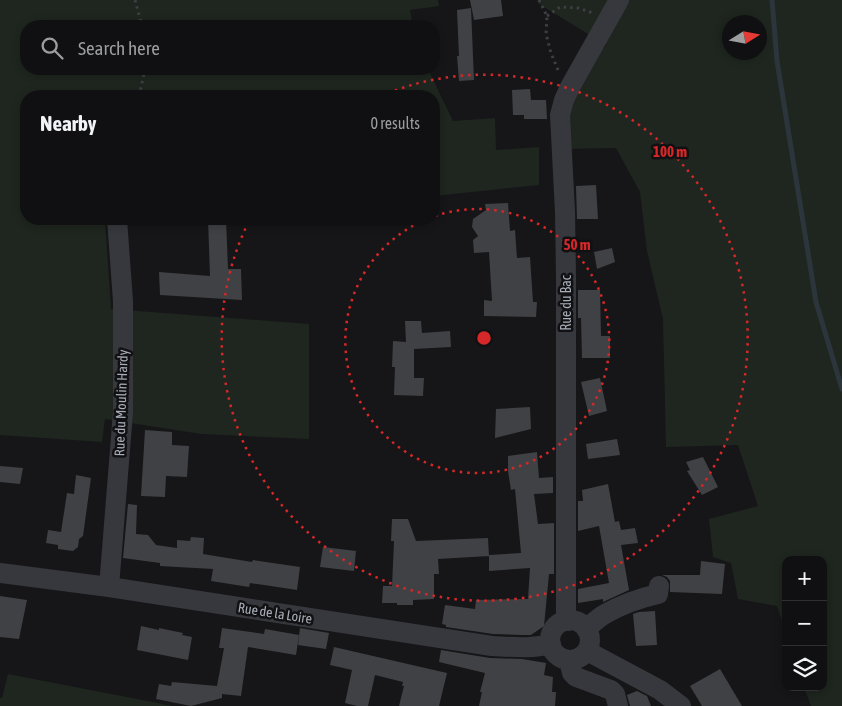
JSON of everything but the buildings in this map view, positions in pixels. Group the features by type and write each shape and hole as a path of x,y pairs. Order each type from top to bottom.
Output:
{"street":[{"name":"Rue du Bac","path":"577,625 566,612 566,277 560,115 570,87 620,0"},
{"name":"Rue du Moulin Hardy","path":"109,588 123,412 124,301 118,225"},
{"name":"Rue de la Loire","path":"0,573 492,646 526,648 550,644"},
{"path":"659,586 658,594 623,606 604,615 577,625 558,625 554,628 550,644 560,658 578,656 660,690 681,706"},
{"path":"577,625 590,640 578,656 572,673 576,677 611,690 615,694 618,706"}],"path":[{"path":"135,0 140,20"},
{"path":"539,0 547,16 546,34 551,53 558,71 570,87"},
{"path":"547,16 560,7 578,8 608,19"},
{"path":"140,90 144,75"}],"shaded area":[{"path":"0,0 438,0 439,6 410,10 412,20 20,20 20,75 431,75 438,90 20,90 20,225 105,225 111,309 309,324 309,439 201,434 105,419 102,442 0,435"},
{"path":"537,0 842,0 842,706 811,706 805,691 827,691 827,556 782,556 782,620 777,606 738,599 731,563 713,557 709,519 758,506 738,445 666,447 663,319 647,251 640,192 616,148 564,149 564,97 606,45 539,4"},
{"path":"440,94 453,121 495,118 496,150 539,147 539,185 440,195"},
{"path":"8,674 173,706 0,706 0,698 2,698"}],"waterway":[{"path":"772,0 777,61 816,302 842,389"}]}
